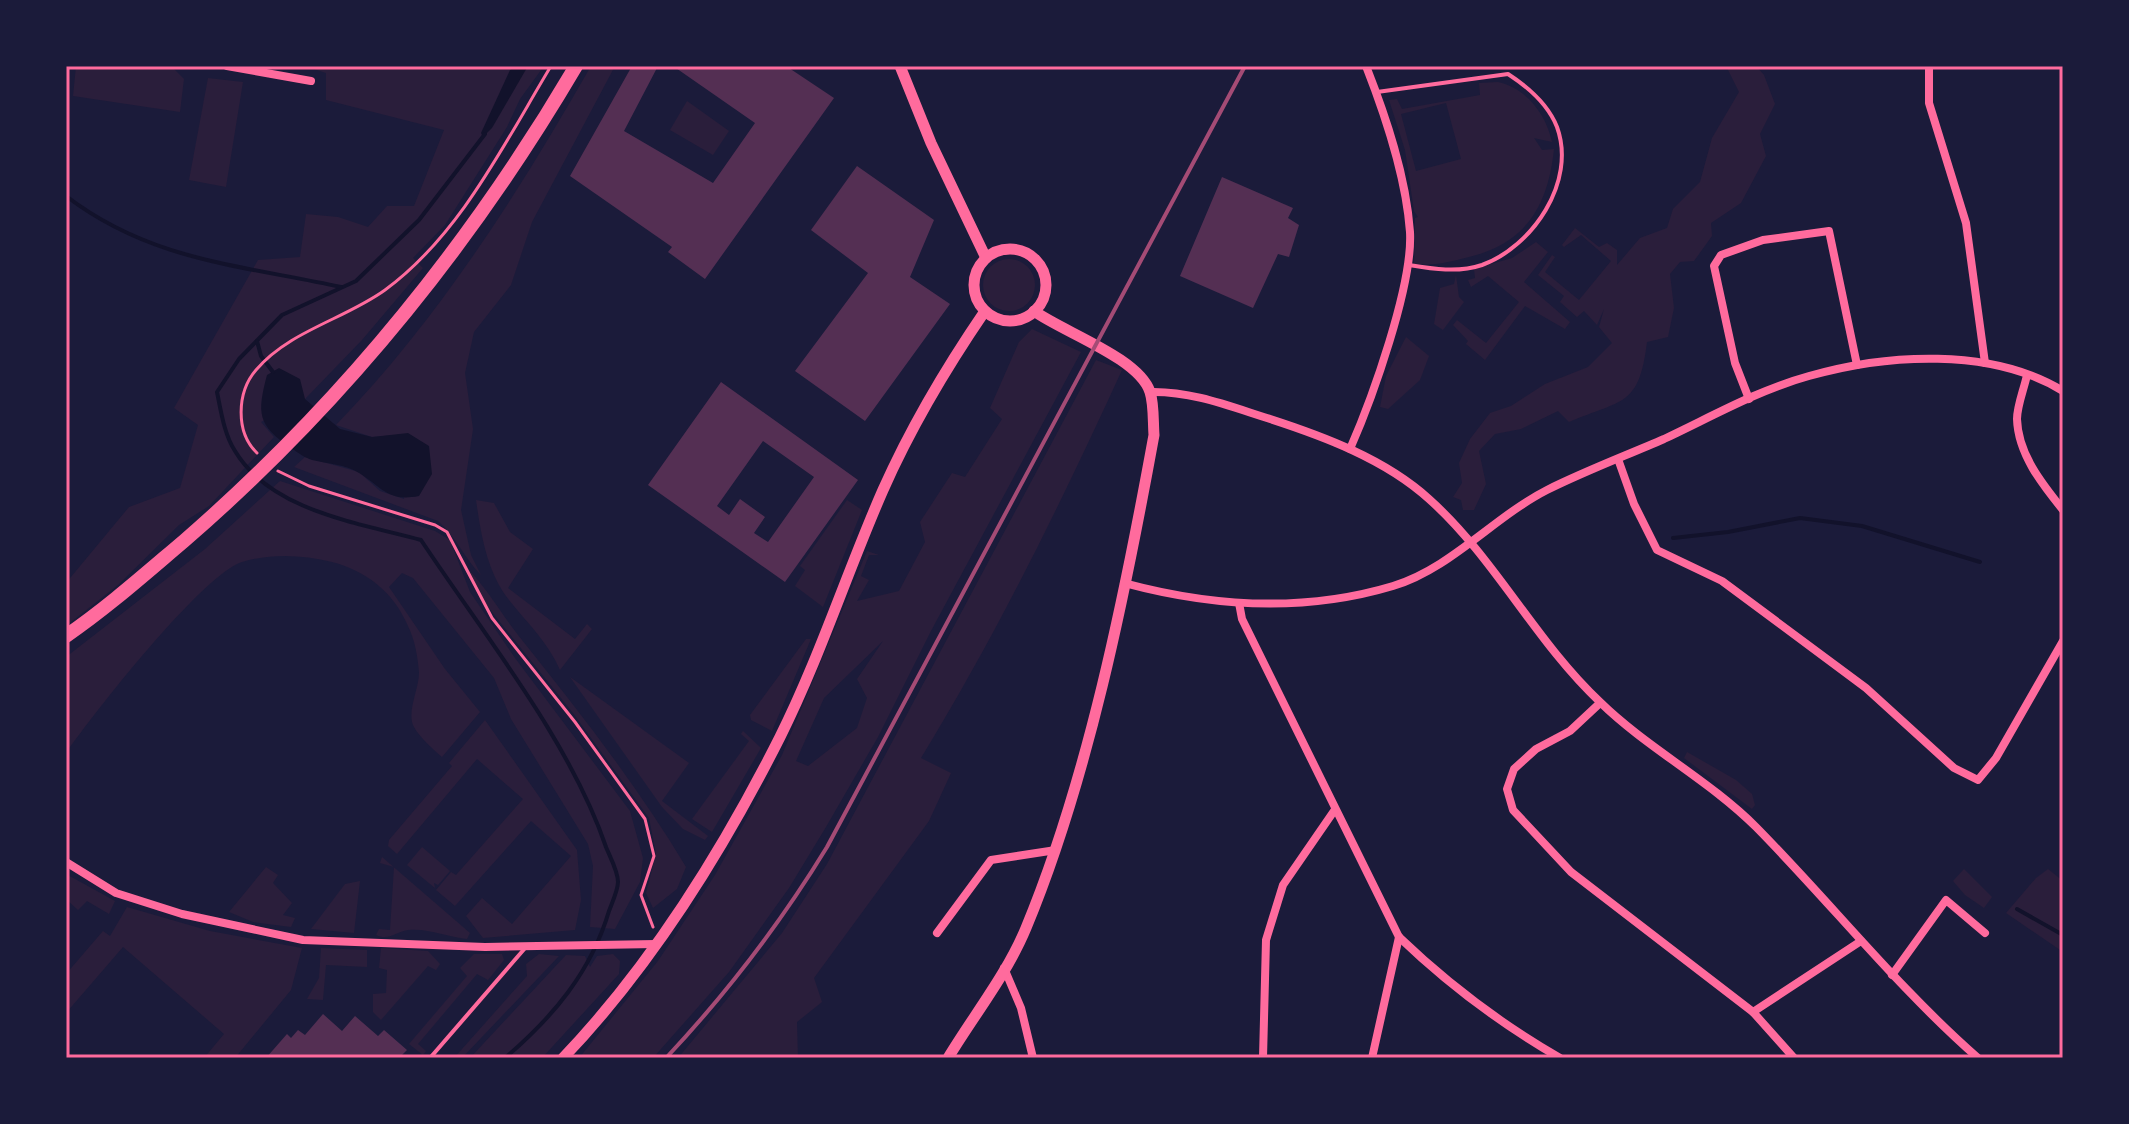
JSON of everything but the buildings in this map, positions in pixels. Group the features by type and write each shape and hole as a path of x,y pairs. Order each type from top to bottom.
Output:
{"highway":[{"path":"66,636 106,609 236,496 324,409 387,338 479,220 576,66"}],"street":[{"path":"227,66 311,81"},
{"path":"1350,449 1389,339 1407,265 1410,232 1393,143 1366,66"},
{"path":"1929,66 1930,108 1966,223 1985,363"},
{"path":"903,67 931,143 986,258"},
{"path":"1749,399 1735,363 1714,266 1721,255 1763,240 1829,231 1857,365"},
{"path":"1006,249 1028,253 1037,260 1046,281 1041,303 1034,311 1025,317 1004,320 985,311 974,290 978,267 986,258 1006,249"},
{"path":"563,1058 656,944 706,871 747,801 780,737 891,475 928,398 985,311"},
{"path":"948,1058 1025,931 1056,850 1124,583 1154,435 1150,392 1133,370 1034,311"},
{"path":"1124,583 1180,598 1293,604 1338,600 1396,585 1425,572 1547,490 1749,399 1806,377 1857,365 1919,360 1985,363 2027,375 2063,391"},
{"path":"2027,375 2017,418 2023,451 2063,510"},
{"path":"1150,392 1172,391 1290,425 1350,449 1429,498 1469,542 1555,654 1600,703 1754,825 1892,975 1978,1058"},
{"path":"1618,459 1634,504 1657,550 1722,581 1866,688 1954,768 1978,780 1996,758 2063,641"},
{"path":"1239,603 1242,619 1334,811 1399,937 1435,972 1509,1029 1560,1058"},
{"path":"1600,703 1570,731 1536,749 1514,769 1507,789 1513,810 1571,872 1753,1012 1794,1058"},
{"path":"1263,1058 1266,940 1283,885 1334,811"},
{"path":"937,933 991,860 1056,850"},
{"path":"66,862 116,893 182,914 303,940 527,945 656,944"},
{"path":"1892,975 1946,900 1985,933"},
{"path":"1372,1058 1399,937"},
{"path":"1753,1012 1861,941"},
{"path":"1004,968 1021,1008 1033,1058"}],"lane":[{"path":"1376,92 1508,74 1538,97 1557,128 1560,159 1557,184 1527,238 1475,267 1444,270 1407,265"},
{"path":"430,1058 527,945"}],"path":[{"path":"261,456 252,448 240,416 248,381 271,357 314,329 362,306 422,259 473,193 551,66"},
{"path":"270,464 278,472 309,486 435,525 447,532 492,618 575,722 645,819 654,856 641,895 656,944"}],"shaded area":[{"path":"76,66 174,69 184,79 180,112 73,96"},
{"path":"305,66 544,66 520,99 507,127 445,225 413,258 423,268 362,340 305,399 261,422 274,437 209,506 179,525 118,585 66,626 66,583 129,507 180,488 198,425 174,408 258,260 300,257 306,214 338,217 368,227 387,206 414,206 444,130 326,100 326,73"},
{"path":"516,66 528,66 492,128 483,137 481,133 510,70"},
{"path":"591,66 615,66 532,222 511,285 474,332 465,373 473,429 461,510 471,555 481,575 438,521 294,467 305,457 359,472 380,491 404,499 408,434 372,437 336,425 409,342 475,253"},
{"path":"1726,66 1756,66 1764,75 1775,104 1760,134 1766,156 1741,203 1711,223 1712,236 1694,261 1680,262 1670,274 1674,308 1668,337 1647,342 1639,379 1633,390 1615,404 1569,422 1558,411 1521,429 1495,434 1479,451 1486,484 1474,510 1463,510 1461,500 1453,497 1462,483 1459,463 1470,439 1490,413 1511,406 1545,384 1588,367 1612,343 1599,327 1604,309 1597,325 1584,311 1577,317 1560,302 1564,296 1538,275 1552,255 1555,257 1545,272 1579,300 1611,261 1581,235 1564,247 1562,245 1575,228 1599,247 1607,243 1617,250 1617,265 1640,238 1667,228 1673,209 1700,182 1712,138 1739,92"},
{"path":"208,78 243,82 226,187 189,180"},
{"path":"1479,83 1508,85 1526,96 1540,112 1552,142 1534,138 1542,150 1554,149 1546,188 1531,219 1505,242 1469,257 1436,264 1414,264 1415,218 1418,217 1414,211 1405,150 1389,100 1397,99 1402,109 1480,95","holes":["1446,103 1461,159 1416,171 1401,114"]},
{"path":"687,101 729,131 713,155 670,130"},
{"path":"1536,242 1548,252 1524,282 1570,322 1565,329 1525,306 1485,360 1466,344 1468,341 1453,325 1457,320 1486,343 1519,302 1488,276 1471,287 1468,280 1475,278 1474,269 1512,258"},
{"path":"1009,259 1027,267 1035,285 1027,303 1009,311 991,303 983,285 991,267"},
{"path":"1456,275 1459,297 1464,302 1443,330 1434,324 1440,288 1454,284"},
{"path":"1032,329 1081,352 931,631 878,737 789,888 729,972 653,1058 579,1058 658,961 715,875 782,755 867,551 879,555 869,555 861,576 869,580 857,601 899,591 925,542 920,522 952,473 965,477 1002,419 990,408 1019,342","holes":["883,641 857,679 867,698 857,728 808,766 796,761 824,698"]},
{"path":"1406,337 1429,356 1420,380 1388,409 1380,407 1386,376"},
{"path":"1096,360 1122,370 1027,567 976,664 921,758 951,773 929,821 814,978 822,1002 797,1022 798,1058 678,1058 782,933 827,864"},
{"path":"279,368 300,379 305,399 340,429 372,437 408,433 429,446 432,474 419,496 393,495 354,470 307,458 280,440 266,425 261,409 267,375"},
{"path":"280,481 435,531 450,540 470,592 515,658 630,811 643,858 640,882 615,929 590,927 593,866 588,844 511,719 494,678 413,578 402,573 389,587 445,669 480,712 442,757 427,744 412,721 418,661 410,631 395,603 378,585 357,571 332,562 287,556 242,562 224,572 201,592 149,648 66,753 66,657 205,549"},
{"path":"476,500 494,503 510,532 533,549 508,588 575,639 587,624 592,629 560,670 544,642 509,600 495,577 483,540"},
{"path":"847,500 862,510 823,607 795,586 805,570 800,566"},
{"path":"466,567 606,748 686,867 677,889 653,908 646,893 656,854 649,818 573,713 484,602"},
{"path":"806,639 811,639 772,731 751,720 750,715"},
{"path":"570,677 689,763 662,801 708,836 705,840 683,829 662,807"},
{"path":"485,720 577,850 581,900 575,930 483,938 466,916 482,898 512,924 571,856 531,821 455,906 436,890 451,872 456,875 523,799 477,759 397,854 388,846 389,840 452,766 449,763"},
{"path":"743,731 761,748 712,832 692,819 749,741 741,734"},
{"path":"1687,752 1736,780 1752,794 1755,805 1752,809 1684,758"},
{"path":"422,847 450,871 438,885 434,883 435,888 407,865"},
{"path":"382,857 393,867 380,863"},
{"path":"266,867 278,875 273,883 292,903 283,915 295,918 291,927 253,922 229,912"},
{"path":"394,867 470,933 467,939 416,930 388,937 376,935 379,929 390,930"},
{"path":"1964,869 1992,897 1984,908 1965,895 1953,881"},
{"path":"2048,869 2063,881 2063,952 2006,913 2036,878"},
{"path":"66,874 115,901 109,914 87,901 78,910 66,899"},
{"path":"360,881 354,933 311,929 345,884"},
{"path":"127,907 210,931 302,948 291,990 235,1058 204,1058 224,1034 123,947 66,1013 66,974 103,931 110,936"},
{"path":"321,948 367,950 367,967 326,965 323,1000 307,999 319,978"},
{"path":"381,948 428,951 440,964 436,970 428,966 381,1020 373,1012 373,994 386,993 387,970 379,968"},
{"path":"474,954 502,954 504,960 488,980 477,974 418,1044 426,1051 423,1055 409,1044 467,976 460,968"},
{"path":"539,954 559,956 462,1058 454,1058 527,976 526,964"},
{"path":"613,954 620,961 619,974 542,1058 470,1058 566,955 585,956 590,967 597,956"}],"waterway":[{"path":"485,134 419,220 356,281 282,315 239,359 217,392 231,444 251,471 271,488 318,512 421,540 524,689 571,768 590,807 617,873 615,896 581,974 554,1010 505,1058"},
{"path":"66,196 98,218 164,248 232,266 341,287"},
{"path":"257,341 261,356 273,372"},
{"path":"1673,538 1728,532 1800,518 1862,526 1980,562"},
{"path":"2017,909 2063,935"}],"railway":[{"path":"666,1058 752,957 827,847 1245,66"}]}
